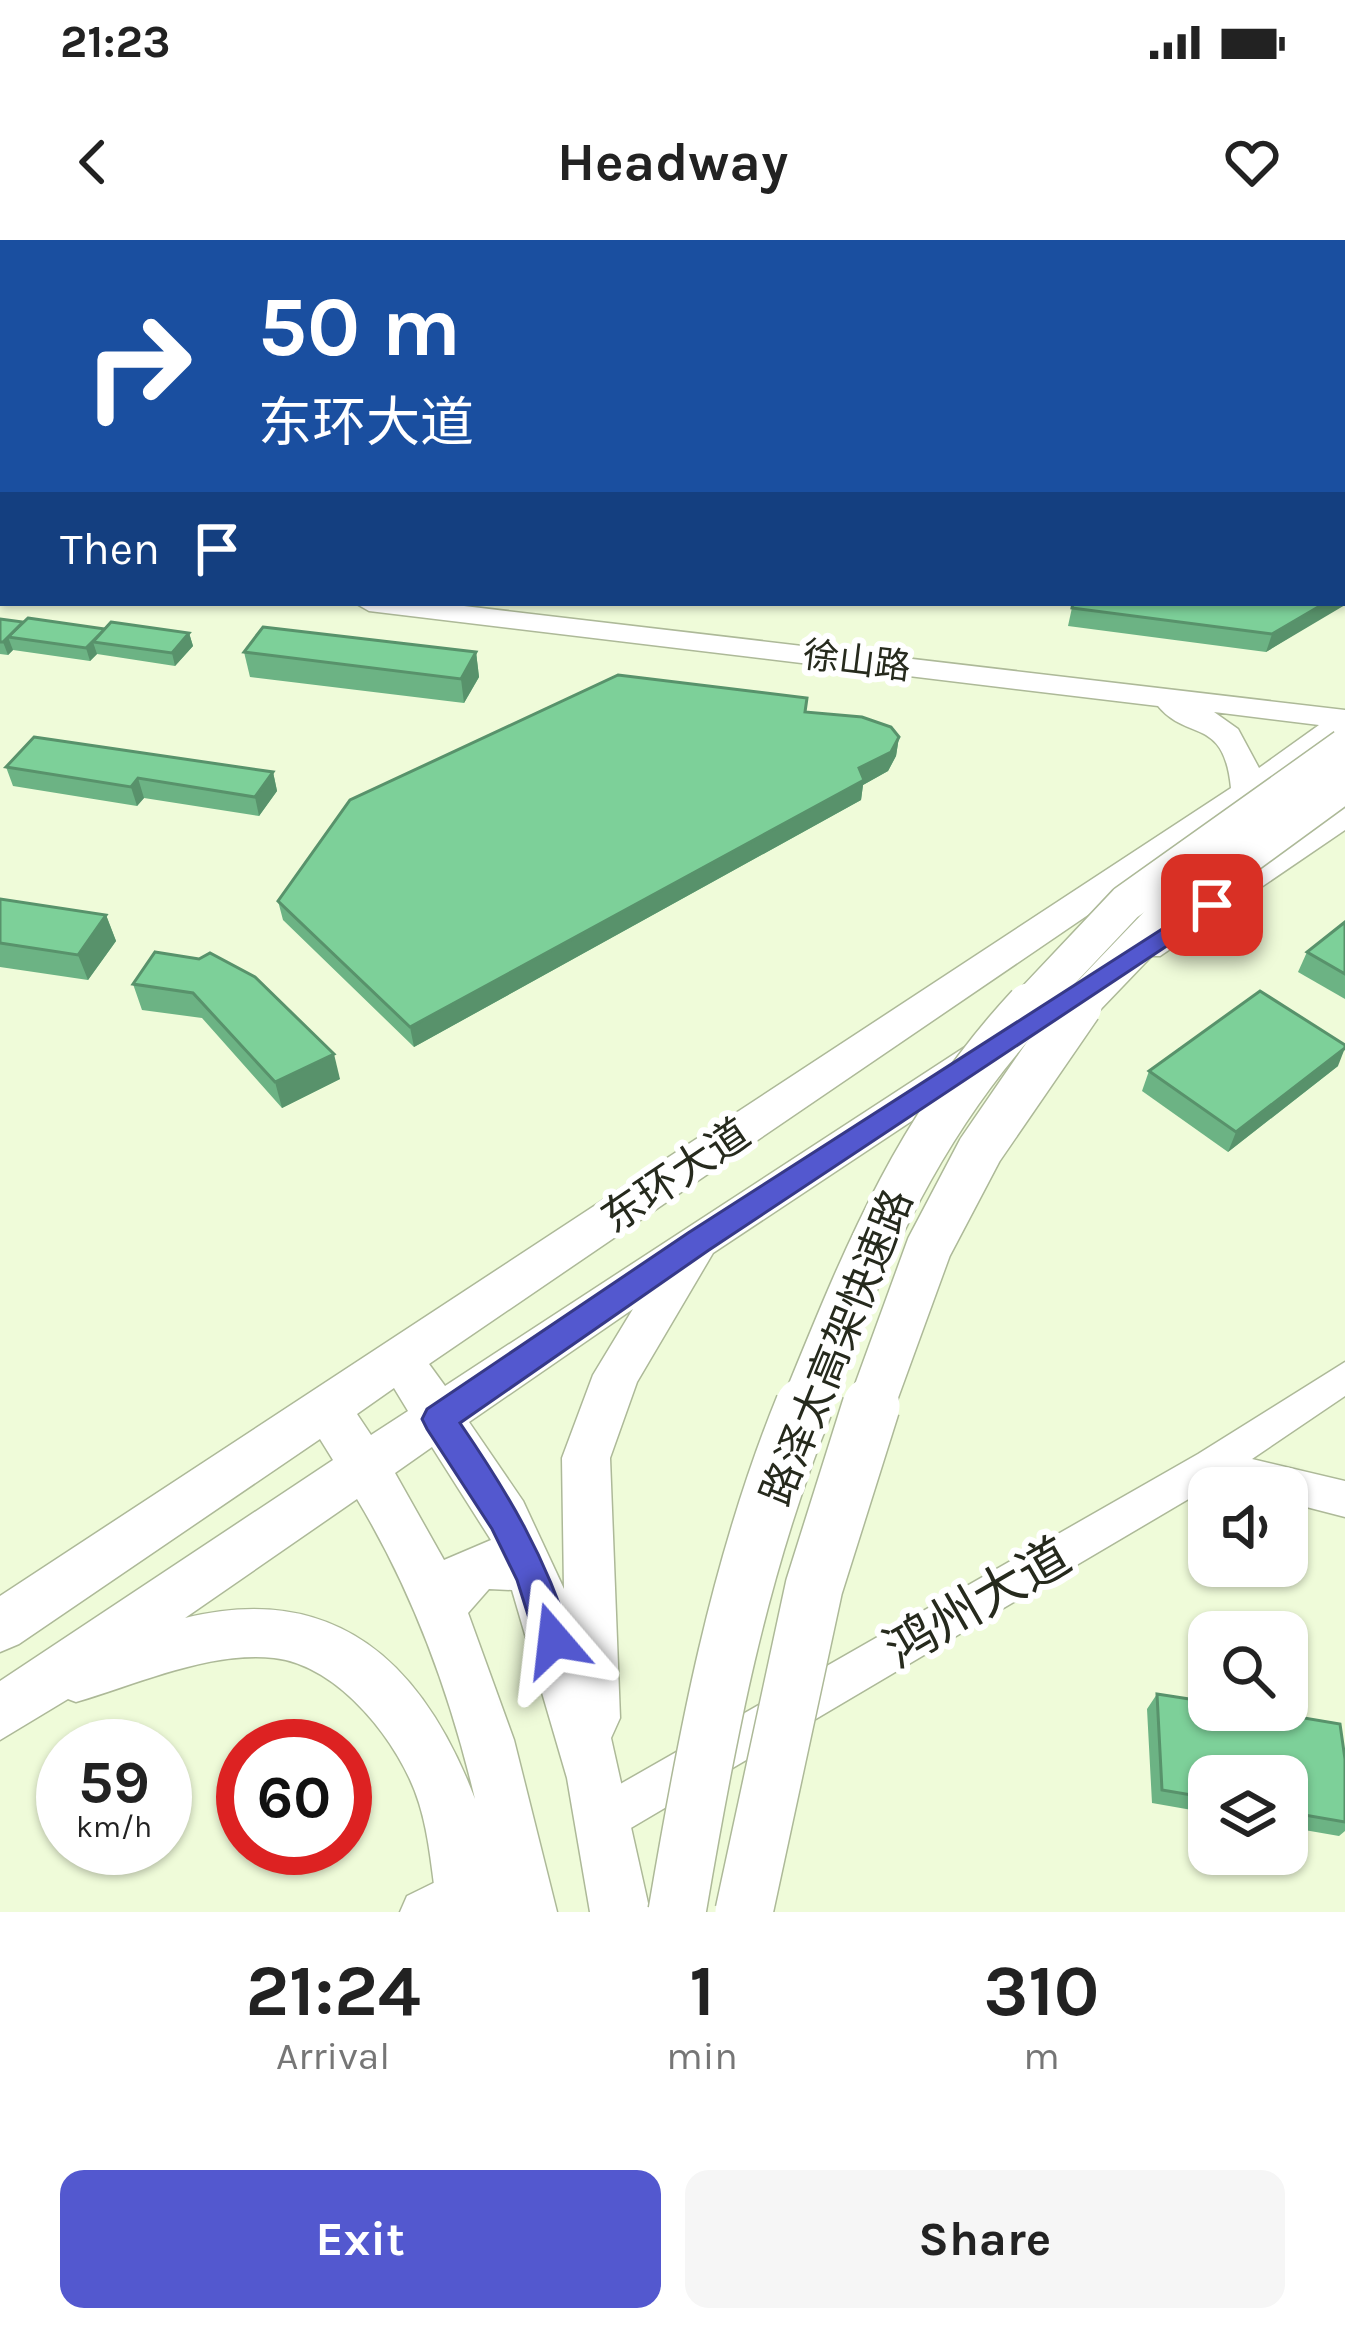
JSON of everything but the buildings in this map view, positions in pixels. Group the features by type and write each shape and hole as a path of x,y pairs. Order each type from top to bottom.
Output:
{"highway":[{"name":"路泽太高架快速路","path":"677,1912 704,1751 749,1568 796,1427 878,1226 935,1124 980,1059 1126,903 1345,747"},
{"name":"路泽太高架快速路","path":"744,1912 814,1587 855,1452 929,1247 980,1150 1072,1014 1167,914 1345,784"}],"main road":[{"name":"徐山路","path":"395,606 1345,719"},
{"name":"徐山路","path":"534,606 1345,700"},
{"path":"1134,692 1204,718 1236,743 1246,763 1247,792"},
{"name":"东环大道","path":"0,1626 1247,792 1345,719"},
{"name":"东环大道","path":"0,1713 698,1241 1345,815"},
{"path":"599,1798 586,1458 616,1375 698,1241"},
{"path":"400,1359 505,1517 532,1572 599,1798 620,1912"},
{"path":"326,1407 425,1573 480,1715 516,1846 527,1912"},
{"path":"441,1615 446,1594 491,1560 514,1562 532,1572"},
{"path":"47,1682 203,1642 274,1632 334,1649 400,1712 445,1795 452,1905"}],"street":[{"name":"鸿州大道","path":"599,1798 1211,1466 1345,1376"},
{"path":"1211,1466 1345,1498"}],"route":[{"path":"554,1640 534,1576 505,1517 439,1419 698,1241 1212,905"}]}
